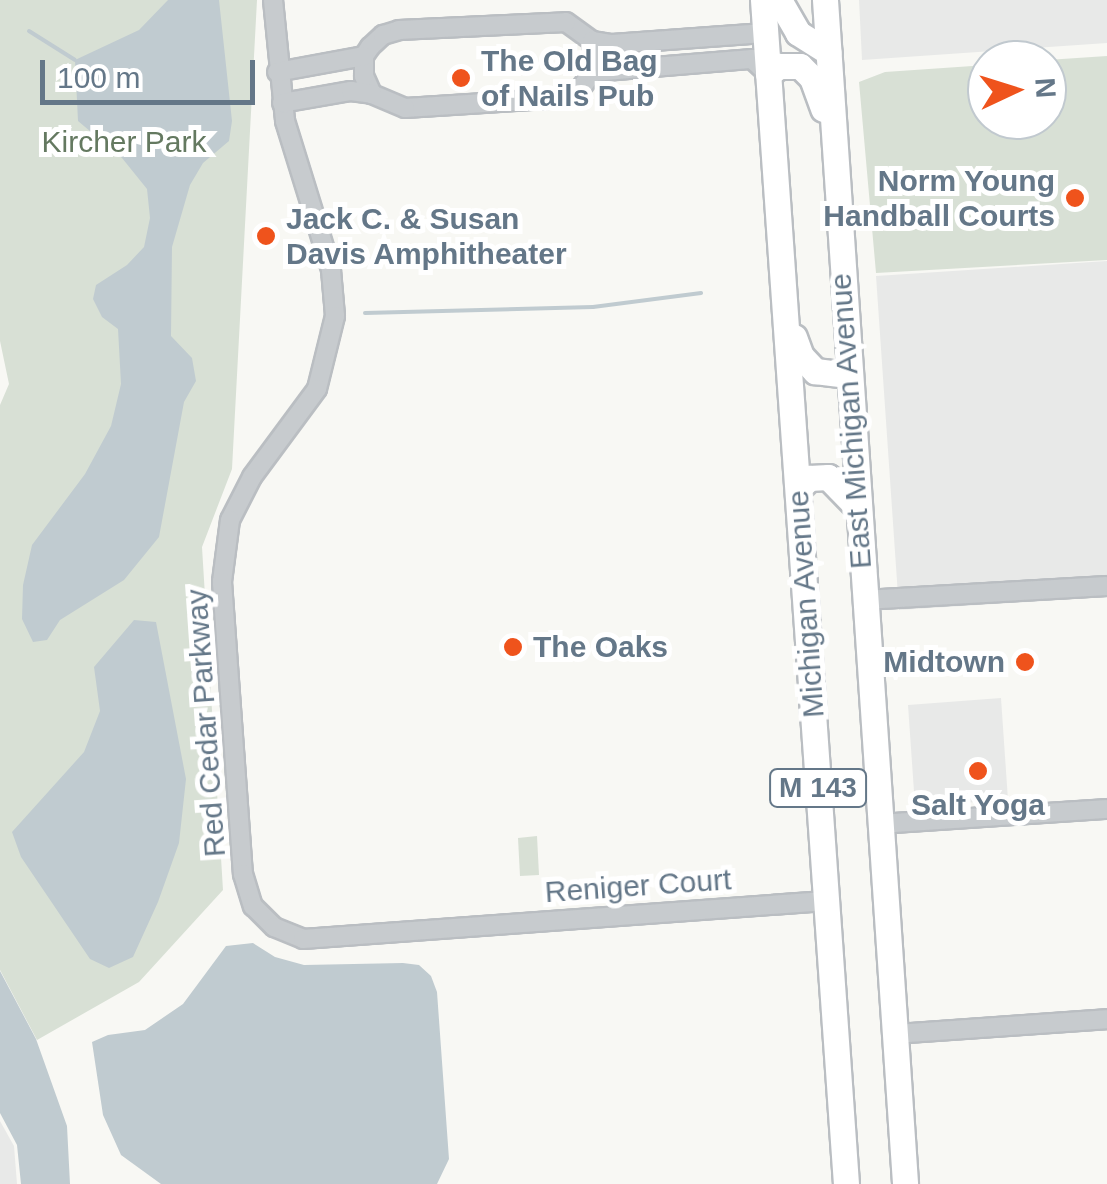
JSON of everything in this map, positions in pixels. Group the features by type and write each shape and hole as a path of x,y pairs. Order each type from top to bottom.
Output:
{"main road":[{"path":"775,2 800,16 826,3"},
{"path":"775,2 798,33 828,52"},
{"name":"East Michigan Avenue","path":"775,2 765,33 783,262"},
{"name":"East Michigan Avenue","path":"826,3 873,722"},
{"path":"765,33 796,54 812,78 834,150"},
{"path":"768,74 779,66 795,64 812,78"},
{"name":"Michigan Avenue","path":"783,262 846,1184"},
{"path":"786,315 806,363 821,374 848,374"},
{"path":"798,489 810,478 828,476 858,508"},
{"name":"Michigan Avenue","path":"873,722 905,1184"}],"street":[{"name":"Red Cedar Parkway","path":"273,0 282,102 331,270 335,316 317,389 252,476 230,520 222,582 243,874 253,906 274,926 302,939 455,926"},
{"path":"277,72 364,56 383,36 400,30 566,22 592,41 612,44 765,33"},
{"path":"282,102 351,90 404,108 563,98 581,88 593,72 592,41"},
{"path":"364,56 364,76 372,94"},
{"path":"593,72 752,59 768,74"},
{"path":"864,600 1107,586"},
{"path":"880,824 1107,809"},
{"name":"Reniger Court","path":"455,926 826,901"},
{"path":"895,1034 1107,1019"}],"shaded area":[{"path":"168,0 219,0 232,121 229,141 203,163 190,185 172,247 171,336 192,358 196,381 184,402 159,537 124,580 60,620 47,640 33,642 22,619 23,585 32,545 85,474 111,426 121,384 118,329 102,317 93,299 96,285 127,265 144,247 150,218 147,189 122,158 78,121 75,60 139,30"},
{"path":"859,0 1107,0 1107,43 1067,46 1067,40 967,40 967,53 862,60"},
{"path":"1107,261 1107,597 899,610 876,276"},
{"path":"134,620 156,622 186,779 179,843 158,902 133,957 109,968 90,959 21,857 12,832 84,752 100,711 94,667"},
{"path":"1001,698 1008,800 915,806 908,705"},
{"path":"253,943 275,957 304,965 403,963 419,965 431,976 437,992 449,1159 437,1184 161,1184 121,1155 103,1115 92,1042 108,1035 145,1030 183,1004 226,946"},
{"path":"0,971 36,1039 67,1126 70,1184 21,1184 17,1145 0,1113"},
{"path":"0,1121 14,1146 17,1184 0,1184"}],"green space":[{"name":"Kircher Park","path":"0,0 257,0 232,469 202,547 223,890 139,982 37,1040 0,970 0,405 9,384 0,341"},
{"path":"1107,56 1107,260 876,273 859,82 885,72 967,66 967,140 1067,140 1067,59"},
{"path":"537,836 539,875 520,876 518,838"}],"waterway":[{"path":"29,31 75,60"},
{"path":"365,313 593,307 701,293"}],"place":[{"name":"The Old Bag of Nails Pub","path":"461,78"},
{"name":"Norm Young Handball Courts","path":"1075,198"},
{"name":"Jack C. & Susan Davis Amphitheater","path":"266,236"},
{"name":"The Oaks","path":"513,647"},
{"name":"Midtown","path":"1025,662"},
{"name":"Salt Yoga","path":"978,771"}]}
